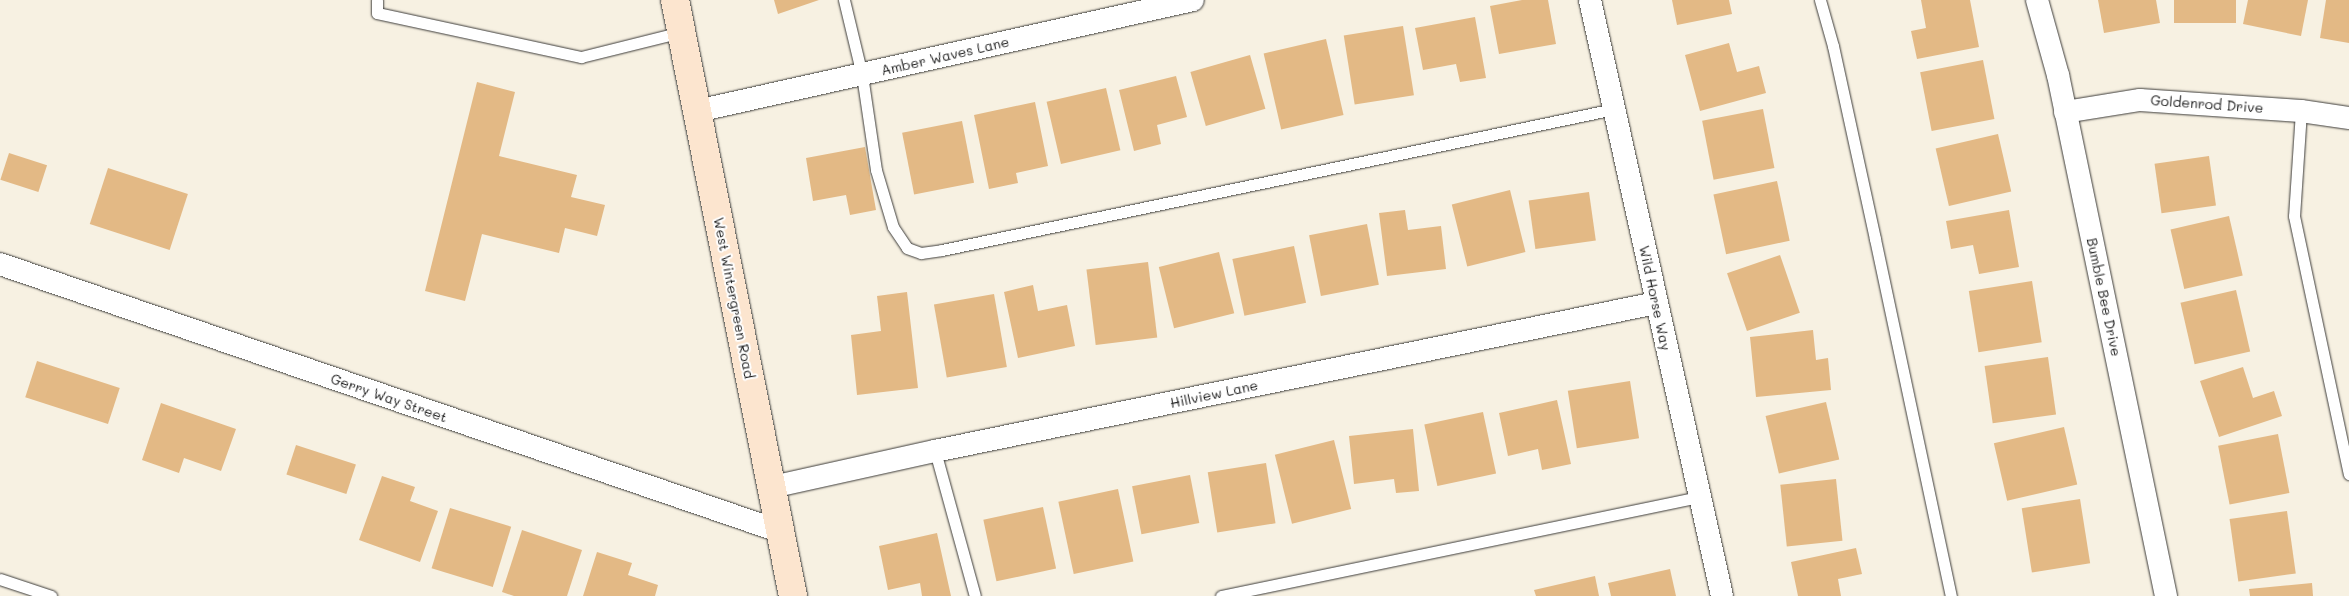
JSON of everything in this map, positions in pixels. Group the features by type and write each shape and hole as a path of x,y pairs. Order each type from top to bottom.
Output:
{"main road":[{"name":"West Wintergreen Road","path":"674,0 793,596"}],"street":[{"name":"Amber Waves Lane","path":"697,111 1192,0"},
{"name":"Wild Horse Way","path":"1590,0 1722,596"},
{"name":"Bumble Bee Drive","path":"2037,0 2058,75 2163,595"},
{"name":"Goldenrod Drive","path":"2065,112 2140,100 2301,111 2349,118"},
{"name":"Gerry Way Street","path":"0,264 779,531"},
{"name":"Hillview Lane","path":"772,487 936,451 1656,303"}],"lane":[{"path":"377,0 377,14 582,57 681,32"},
{"path":"844,0 862,75 876,170 893,227 908,248 921,253 1614,109"},
{"path":"1820,0 1833,46 1951,596"},
{"path":"2301,111 2294,216 2349,474"},
{"path":"936,451 974,596"},
{"path":"1221,596 1700,497"},
{"path":"0,579 51,596"}],"building":[{"path":"774,0 819,0 778,14"},
{"path":"1522,0 1548,0 1556,44 1499,54 1490,6"},
{"path":"1672,0 1729,0 1732,14 1677,25"},
{"path":"1921,0 1970,0 1979,47 1917,59 1911,31 1926,28"},
{"path":"2098,0 2156,0 2160,23 2104,33"},
{"path":"2174,0 2236,0 2236,23 2174,23"},
{"path":"2248,0 2308,0 2301,36 2243,24"},
{"path":"2326,0 2349,0 2349,43 2320,38"},
{"path":"1475,17 1486,78 1460,82 1456,64 1423,70 1415,28"},
{"path":"1403,26 1414,95 1355,105 1344,35"},
{"path":"1326,39 1344,115 1281,129 1264,53"},
{"path":"1729,43 1737,72 1759,66 1766,93 1700,111 1685,55"},
{"path":"1250,55 1265,109 1206,126 1190,72"},
{"path":"1983,60 1994,119 1932,131 1920,72"},
{"path":"1176,76 1187,117 1157,125 1161,144 1134,151 1119,90"},
{"path":"477,82 515,92 499,156 577,175 571,197 605,205 597,236 565,228 559,253 482,234 465,301 425,291"},
{"path":"1106,88 1120,150 1061,164 1047,102"},
{"path":"1035,102 1048,166 1016,173 1018,183 989,189 974,115"},
{"path":"1763,109 1774,168 1714,180 1702,121"},
{"path":"962,121 974,183 914,194 902,133"},
{"path":"1998,134 2011,191 1949,206 1936,148"},
{"path":"865,147 876,210 850,215 846,195 813,201 806,158"},
{"path":"9,153 47,165 38,192 0,180"},
{"path":"2209,156 2216,206 2161,213 2155,164"},
{"path":"108,168 188,194 170,250 90,224"},
{"path":"1777,181 1790,241 1726,254 1713,195"},
{"path":"1510,190 1525,252 1467,267 1452,205"},
{"path":"1589,192 1596,241 1535,249 1529,200"},
{"path":"1405,210 1408,230 1441,226 1446,269 1387,276 1379,213"},
{"path":"2009,210 2019,267 1979,274 1973,245 1951,249 1946,221"},
{"path":"2229,216 2243,275 2184,289 2171,229"},
{"path":"1367,224 1379,285 1321,296 1309,235"},
{"path":"1294,246 1306,303 1244,316 1232,259"},
{"path":"1219,252 1234,313 1174,328 1159,267"},
{"path":"1780,255 1800,313 1747,331 1727,273"},
{"path":"1148,262 1157,337 1096,345 1086,270"},
{"path":"2032,281 2042,342 1978,352 1969,291"},
{"path":"1033,285 1038,311 1067,305 1075,346 1018,358 1004,292"},
{"path":"2236,290 2250,351 2195,364 2180,303"},
{"path":"907,292 918,388 857,395 851,335 881,331 877,296"},
{"path":"994,294 1007,367 947,377 934,305"},
{"path":"1813,330 1816,360 1828,358 1831,390 1756,397 1750,337"},
{"path":"2048,357 2056,414 1993,423 1985,366"},
{"path":"37,361 120,388 108,424 25,397"},
{"path":"2243,367 2253,398 2274,391 2282,416 2219,437 2200,381"},
{"path":"1630,381 1639,438 1577,448 1568,391"},
{"path":"1557,400 1571,464 1542,470 1538,449 1508,456 1499,413"},
{"path":"1826,402 1839,459 1779,473 1766,416"},
{"path":"161,403 236,429 221,471 184,458 179,473 142,460"},
{"path":"1483,412 1496,474 1437,486 1424,424"},
{"path":"2064,427 2077,484 2007,501 1994,443"},
{"path":"1413,429 1419,491 1396,493 1394,479 1354,484 1349,436"},
{"path":"2278,434 2289,493 2230,505 2218,446"},
{"path":"1334,440 1351,509 1292,524 1275,455"},
{"path":"296,445 356,464 346,494 286,474"},
{"path":"1266,463 1276,523 1217,532 1208,472"},
{"path":"1190,475 1199,523 1141,534 1132,486"},
{"path":"382,476 415,487 410,501 438,511 420,562 359,540"},
{"path":"1836,479 1842,541 1787,547 1780,485"},
{"path":"1118,489 1133,561 1074,574 1058,502"},
{"path":"2080,499 2090,563 2032,572 2022,508"},
{"path":"1043,507 1056,569 996,581 983,520"},
{"path":"450,508 511,527 493,587 432,568"},
{"path":"2287,511 2296,573 2238,581 2230,519"},
{"path":"522,530 582,550 567,596 514,596 502,592"},
{"path":"937,533 951,596 922,596 920,583 888,590 879,546"},
{"path":"1856,548 1862,574 1838,579 1841,596 1798,596 1791,562"},
{"path":"597,552 632,563 628,575 658,585 655,596 583,596"},
{"path":"1670,569 1676,596 1611,596 1608,583"},
{"path":"1595,576 1599,596 1536,596 1534,590"},
{"path":"2312,583 2313,596 2250,596 2249,589"}]}
